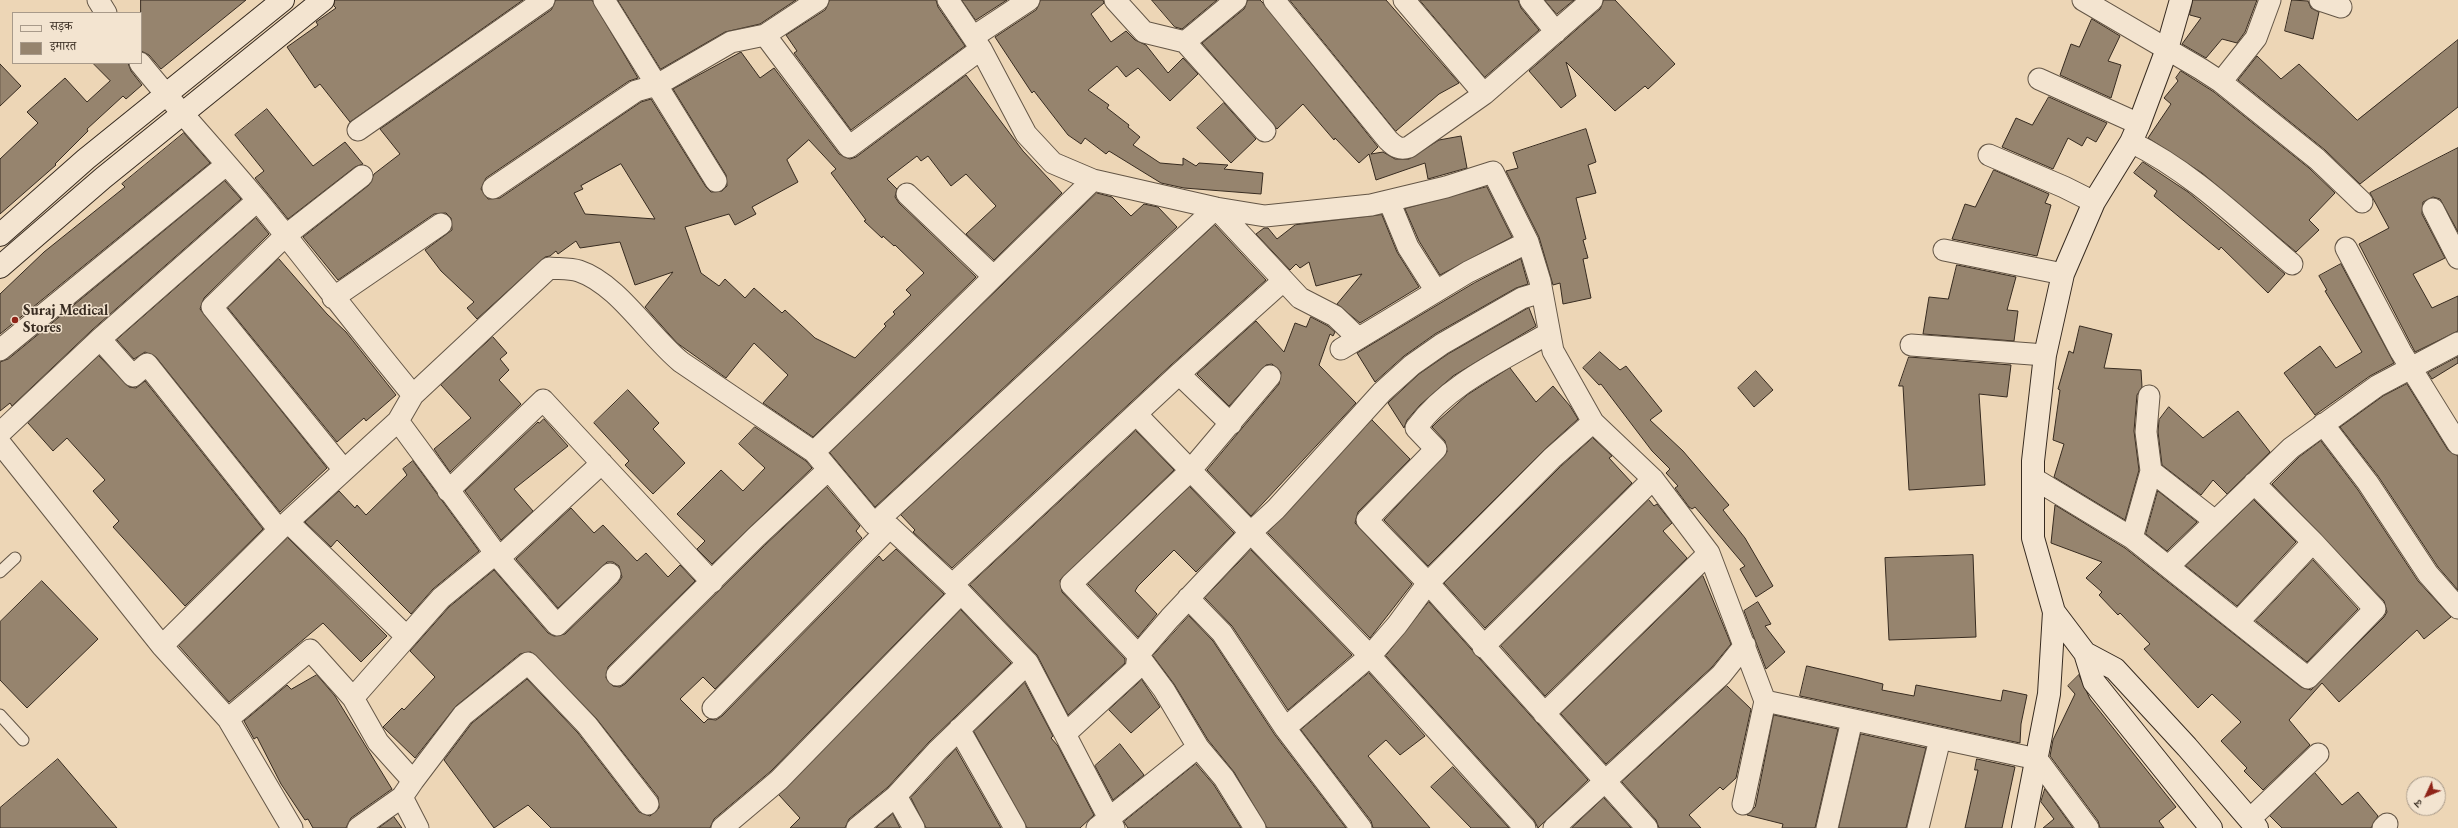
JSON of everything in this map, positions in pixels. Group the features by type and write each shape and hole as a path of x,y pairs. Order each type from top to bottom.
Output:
{"street":[{"path":"98,0 105,12"},
{"path":"0,235 86,159 283,0"},
{"path":"0,267 103,178 323,0"},
{"path":"358,130 544,0"},
{"path":"604,0 716,181"},
{"path":"493,188 636,91 657,85 731,42 765,35 818,0"},
{"path":"948,0 977,43 1026,134 1053,162 1093,180 1216,208 1265,216 1371,206 1446,187 1493,172 1528,242 1542,292 1553,351 1593,422 1652,479 1709,553 1745,645 1765,702 1744,804"},
{"path":"765,35 849,147 1029,0"},
{"path":"1115,0 1144,32 1185,42 1265,131"},
{"path":"1185,42 1236,0"},
{"path":"1274,0 1394,147 1402,149 1409,147 1484,94 1592,0"},
{"path":"1404,0 1484,94"},
{"path":"1530,0 1556,32"},
{"path":"2083,0 2221,82 2317,159 2362,202"},
{"path":"2023,828 2049,694 2054,612 2033,538 2033,461 2045,355 2062,274 2094,202 2135,133 2167,49 2181,0"},
{"path":"2221,82 2256,38 2270,0"},
{"path":"2320,0 2341,7"},
{"path":"141,64 165,95 257,201 333,298 413,395"},
{"path":"2039,79 2135,133 2157,155 2192,178 2292,264"},
{"path":"1989,155 2064,187 2094,202"},
{"path":"0,350 226,165"},
{"path":"344,470 212,307 284,236 362,176"},
{"path":"814,452 928,344 993,276 1093,180"},
{"path":"907,194 993,276"},
{"path":"0,433 100,339 257,201"},
{"path":"1389,201 1408,247 1436,291"},
{"path":"1216,208 1300,298 1335,316 1350,344 1468,272 1528,242"},
{"path":"713,708 882,526 1216,208"},
{"path":"2433,209 2458,258"},
{"path":"333,298 440,224"},
{"path":"2346,248 2411,367 2458,444"},
{"path":"1944,250 2062,274"},
{"path":"162,646 284,526 398,422 413,395 549,268 579,271 621,298 663,347 681,362 814,452 828,470 882,526 956,589 1028,663 1065,734 1106,825 1198,747"},
{"path":"722,828 778,780 956,589 1179,374 1283,281"},
{"path":"1065,734 1136,669 1138,655 1188,598 1281,503 1382,392 1412,365 1476,324 1522,298 1542,292"},
{"path":"1549,333 1465,383 1430,409 1416,428 1436,449 1367,520 1428,583 1483,647 1647,828"},
{"path":"100,339 133,376 146,364 284,526 407,637"},
{"path":"2170,566 2291,448 2377,386 2458,343"},
{"path":"1911,345 2045,355"},
{"path":"1179,374 1231,424"},
{"path":"1255,828 1224,778 1198,747 1164,690 1138,655 1071,584 1189,472 1270,376"},
{"path":"2132,538 2151,471 2146,432 2150,396"},
{"path":"448,491 544,400 712,582"},
{"path":"1137,415 1189,472 1370,656 1525,828"},
{"path":"398,422 498,556 557,625 610,574"},
{"path":"1285,728 1370,656 1397,625 1428,583 1552,458 1593,422"},
{"path":"2323,424 2368,483 2428,574 2458,608"},
{"path":"0,443 162,646 228,719 292,828"},
{"path":"353,698 441,598 498,556 602,463"},
{"path":"617,675 828,470"},
{"path":"2151,471 2215,521"},
{"path":"2033,478 2132,538 2170,566 2308,678 2375,609 2313,542 2254,483"},
{"path":"1483,647 1652,479"},
{"path":"2239,621 2313,542"},
{"path":"1544,714 1709,553"},
{"path":"1188,598 1222,634 1285,728 1361,828"},
{"path":"2054,612 2085,653 2094,682 2211,828"},
{"path":"1554,828 1606,782 1721,675 1745,645"},
{"path":"228,719 310,650 353,698 378,742 408,789 418,828"},
{"path":"2085,653 2115,669 2254,824 2318,754"},
{"path":"358,828 408,789 463,715 528,663 586,725 648,804"},
{"path":"857,828 896,796 959,729 1028,663"},
{"path":"1765,702 2037,759 2088,828"},
{"path":"1827,828 1852,720"},
{"path":"959,729 1016,828"},
{"path":"1918,828 1940,739"},
{"path":"896,796 914,828"}],"lane":[{"path":"0,572 15,558"},
{"path":"0,715 23,740"}],"building":[{"path":"141,0 246,0 161,69 149,55 142,52"},
{"path":"335,0 523,0 350,122 320,84 315,88 287,47 318,25 316,22 336,8 334,6"},
{"path":"556,0 592,0 638,78 629,81 486,178 481,189 488,199 500,198 641,102 651,99 706,187 711,192 722,191 727,186 726,175 673,89 741,52 760,78 774,68 839,154 850,159 856,157 966,75 1023,151 1062,193 994,260 966,234 996,206 966,174 951,186 928,156 921,161 917,156 887,179 897,189 895,197 899,203 976,277 813,437 763,403 788,375 754,343 726,378 677,343 645,307 673,272 635,285 620,242 580,248 576,241 558,254 556,251 550,256 545,257 477,319 467,308 474,302 441,271 425,250 452,230 451,218 446,213 434,214 338,280 303,237 369,185 374,174 400,154 380,129 551,10","holes":["809,140 836,169 831,173 866,220 864,221 882,238 883,236 894,246 895,245 924,273 906,290 911,295 893,312 895,314 884,324 886,326 855,358 815,338 785,310 782,313 754,288 745,298 725,279 719,286 701,273 685,227 729,214 735,225 756,214 752,207 798,182 787,160","621,164 655,219 585,214 574,193 583,189 581,186"]},
{"path":"618,0 796,0 760,24 725,32 661,69"},
{"path":"830,0 936,0 938,7 965,46 851,130 794,53 797,51 786,35 825,10"},
{"path":"962,0 1007,0 976,20"},
{"path":"1041,0 1103,0 1104,3 1091,14 1111,42 1126,31 1135,40 1146,45 1168,73 1183,58 1198,74 1170,101 1138,68 1126,77 1117,66 1088,90 1109,105 1107,108 1129,125 1128,127 1140,137 1133,145 1160,163 1183,165 1183,158 1196,166 1199,163 1228,165 1224,169 1263,173 1261,194 1184,188 1161,183 1109,151 1106,154 1085,138 1081,144 1068,135 1034,91 1032,93 995,37 1036,10"},
{"path":"1152,0 1217,0 1182,29 1175,27"},
{"path":"1248,0 1260,0 1263,3 1378,147 1371,154 1383,152 1395,159 1409,159 1439,140 1461,136 1467,168 1428,179 1425,163 1376,180 1369,154 1359,163 1335,138 1334,140 1303,104 1277,129 1202,43 1244,9"},
{"path":"1290,0 1386,0 1459,83 1439,94 1396,131"},
{"path":"1420,0 1518,0 1521,8 1539,30 1485,77"},
{"path":"1545,0 1574,0 1557,14"},
{"path":"1604,0 1615,0 1675,64 1648,89 1645,86 1615,111 1566,62 1576,96 1561,108 1529,71 1600,9"},
{"path":"2193,0 2257,0 2245,32 2237,43 2222,39 2206,58 2182,44 2201,18 2190,15"},
{"path":"2292,0 2308,1 2311,8 2319,12 2313,39 2285,31"},
{"path":"2092,19 2120,36 2108,61 2121,65 2111,98 2060,75 2071,44 2079,47"},
{"path":"2458,40 2458,107 2360,184 2325,150 2238,80 2257,56 2281,79 2299,64 2357,120"},
{"path":"0,64 21,86 0,106"},
{"path":"94,64 128,64 131,71 142,85 126,99 123,96 87,129 88,131 55,164 56,165 0,214 0,159 38,123 27,112 65,78 87,102 110,81"},
{"path":"2181,71 2214,92 2309,168 2335,193 2309,220 2319,230 2296,252 2202,173 2148,138 2171,104 2164,98 2178,81 2176,78"},
{"path":"2049,97 2107,123 2096,142 2087,137 2082,146 2068,138 2053,169 2002,147 2016,118 2032,125"},
{"path":"1224,103 1256,139 1231,163 1197,128"},
{"path":"267,109 313,166 345,142 363,164 355,167 288,219 255,178 264,171 235,135"},
{"path":"1586,129 1596,162 1588,165 1596,193 1576,198 1586,239 1583,240 1588,258 1583,259 1591,298 1563,304 1560,283 1553,285 1539,237 1506,171 1518,168 1513,153"},
{"path":"184,133 210,163 0,334 0,294 44,252 125,187 122,184"},
{"path":"2458,148 2458,232 2440,199 2433,197 2423,202 2422,214 2445,258 2413,274 2432,308 2458,296 2458,331 2415,352 2359,244 2389,228 2370,193"},
{"path":"2143,162 2188,192 2285,274 2268,293 2221,247 2219,250 2154,196 2157,191 2134,173"},
{"path":"1994,170 2049,194 2045,203 2051,205 2037,256 1952,239 1965,204 1975,207"},
{"path":"225,181 241,199 92,330 12,406 10,403 0,411 0,362 8,359"},
{"path":"1487,187 1512,237 1440,275 1419,241 1405,209"},
{"path":"1097,193 1112,197 1131,216 1144,204 1158,207 1177,227 875,507 830,453"},
{"path":"1382,215 1397,252 1419,287 1360,323 1337,304 1362,274 1316,286 1309,262 1300,268 1296,264 1290,270 1256,234 1264,228 1268,228 1277,239 1295,225"},
{"path":"256,218 269,234 204,298 200,309 327,468 280,512 156,357 145,352 134,359 117,340"},
{"path":"1215,225 1266,280 1171,365 952,568 913,532 915,530 901,515"},
{"path":"279,259 327,314 346,332 396,395 366,421 364,418 337,442 228,308"},
{"path":"1521,259 1528,284 1516,288 1435,334 1404,356 1375,382 1357,353 1474,283"},
{"path":"2341,264 2394,363 2370,376 2315,415 2284,373 2320,346 2336,368 2362,352 2325,291 2327,290 2319,276"},
{"path":"1957,265 2016,277 2007,310 2018,311 2014,341 1923,334 1929,297 1948,299"},
{"path":"1529,308 1536,326 1453,376 1420,405 1407,420 1404,428 1388,403 1390,401 1419,374 1448,354"},
{"path":"1311,317 1328,326 1335,332 1333,336 1330,334 1319,365 1356,403 1251,516 1207,470 1279,384 1281,372 1272,364 1266,365 1229,406 1197,374 1256,321 1284,352 1295,323 1306,327"},
{"path":"2080,326 2112,334 2104,368 2141,370 2142,387 2137,395 2134,431 2139,470 2125,520 2054,477 2064,444 2053,440 2060,390 2058,389 2069,351 2073,353"},
{"path":"493,337 507,353 500,359 509,370 499,380 521,404 450,472 434,449 471,418 441,385"},
{"path":"1600,352 1620,370 1626,366 1662,411 1650,420 1683,451 1729,505 1723,510 1745,538 1773,586 1756,597 1740,569 1745,566 1695,507 1692,509 1689,507 1675,488 1678,486 1666,473 1670,469 1652,451 1601,384 1599,385 1583,368"},
{"path":"99,356 129,387 136,388 145,381 263,529 185,606 113,527 119,521 93,491 105,480 67,438 53,451 28,423"},
{"path":"1909,357 2011,365 2007,397 1979,394 1985,485 1909,490 1903,386 1899,386"},
{"path":"2458,357 2458,363 2432,379 2428,373"},
{"path":"1510,368 1536,402 1553,386 1570,406 1578,419 1544,450 1428,566 1384,520 1447,452 1445,441 1432,427 1467,395"},
{"path":"1756,371 1773,390 1754,407 1738,388"},
{"path":"2407,384 2448,450 2458,456 2458,590 2438,567 2378,476 2340,427 2383,396"},
{"path":"628,390 659,423 653,429 685,463 653,494 625,465 629,461 594,423"},
{"path":"2169,407 2203,438 2238,411 2270,452 2227,494 2213,480 2201,495 2162,465 2158,432 2159,420"},
{"path":"544,419 568,446 514,489 533,511 501,540 465,491 538,422 539,423"},
{"path":"1372,420 1410,459 1358,512 1355,523 1412,584 1370,638 1268,533"},
{"path":"755,427 806,461 812,468 712,564 697,549 705,541 677,514 721,470 743,491 765,468 739,444"},
{"path":"1136,431 1174,470 1060,580 1062,592 1125,659 1125,663 1068,715 1037,655 970,585"},
{"path":"1593,438 1612,456 1609,458 1632,483 1485,628 1444,583 1560,467"},
{"path":"2321,441 2358,490 2418,581 2451,617 2424,639 2417,630 2339,702 2322,683 2289,720 2310,745 2263,790 2244,771 2247,768 2221,741 2241,722 2212,694 2198,708 2144,649 2150,644 2120,613 2118,615 2099,595 2102,592 2086,578 2102,562 2051,543 2055,505 2125,548 2301,687 2311,690 2384,617 2387,612 2384,601 2272,484 2299,457"},
{"path":"413,461 479,551 433,589 411,614 337,540 331,547 305,522 339,491 355,508 357,505 366,515 407,475 403,469"},
{"path":"827,487 860,526 856,531 862,538 715,689 703,677 680,699 704,723 708,719 716,720 722,716 879,556 883,561 896,549 944,594 771,771 714,819 710,828 551,828 528,805 494,828 444,760 472,723 527,679 578,733 639,812 650,816 659,808 658,797 596,718 531,652 520,654 456,706 415,758 383,727 402,708 404,710 435,677 410,651 449,607 494,570 548,633 554,636 565,634 618,583 622,577 619,566 613,562 607,562 558,608 516,559 571,508 594,533 603,525 637,561 646,553 668,577 680,565 695,581 608,667 606,678 613,686 620,687 625,684 764,546"},
{"path":"1190,487 1234,533 1196,572 1174,550 1138,586 1135,591 1157,614 1138,637 1088,584"},
{"path":"2158,491 2197,522 2167,551 2146,534"},
{"path":"1649,500 1654,506 1657,504 1672,523 1663,531 1687,558 1545,696 1501,646"},
{"path":"2254,500 2296,542 2237,606 2186,566"},
{"path":"288,538 387,636 361,662 323,623 229,702 179,646"},
{"path":"1251,550 1352,655 1288,710 1232,626 1205,598"},
{"path":"1973,555 1976,637 1889,640 1885,558"},
{"path":"2313,560 2358,609 2307,662 2256,621"},
{"path":"1703,576 1731,644 1712,667 1606,764 1561,714"},
{"path":"42,581 98,639 27,708 0,680 0,622"},
{"path":"1429,602 1588,780 1538,828 1534,820 1386,656"},
{"path":"1758,602 1771,624 1765,626 1785,652 1766,669 1744,611"},
{"path":"961,610 1011,663 929,742 888,787 849,819 845,828 790,828 800,818 779,795"},
{"path":"1189,616 1213,641 1275,735 1346,828 1267,828 1234,772 1208,740 1174,684 1153,656"},
{"path":"1807,666 1883,684 1882,690 1914,696 1916,685 2001,701 2003,690 2027,695 2021,724 2020,743 1800,696"},
{"path":"1369,673 1425,736 1400,755 1386,740 1368,756 1430,828 1373,828 1371,821 1301,730"},
{"path":"317,675 335,696 392,789 351,818 346,828 313,828 308,819 305,820 281,784 257,737 254,739 244,721 287,685 291,689"},
{"path":"2079,675 2090,699 2176,807 2159,821 2164,828 2100,828 2098,821 2050,756 2053,740 2075,694 2068,686"},
{"path":"1142,680 1160,707 1131,733 1109,710"},
{"path":"1025,683 1053,736 1051,738 1058,746 1094,815 1080,828 1027,828 974,732"},
{"path":"1727,686 1751,709 1736,778 1723,790 1720,787 1689,815 1701,828 1659,828 1656,820 1622,782"},
{"path":"1774,715 1838,729 1815,828 1782,828 1783,824 1747,815 1755,807"},
{"path":"1861,734 1926,748 1906,828 1839,828"},
{"path":"1120,744 1144,775 1113,800 1095,766"},
{"path":"956,749 1001,828 926,828 911,798"},
{"path":"58,759 117,828 0,828 0,808"},
{"path":"1977,759 2015,767 2002,828 1965,828 1978,770 1975,770"},
{"path":"1196,764 1214,785 1241,828 1128,828 1124,822"},
{"path":"1453,767 1509,828 1471,828 1431,787"},
{"path":"2315,773 2342,805 2358,792 2378,816 2371,828 2282,828 2270,816"},
{"path":"2045,789 2073,828 2043,828 2054,819 2041,802"},
{"path":"1604,798 1631,828 1572,828"},
{"path":"893,814 900,828 876,828"},
{"path":"394,817 402,828 379,828"}],"place":[{"name":"Suraj Medical Stores","path":"15,320"}]}
